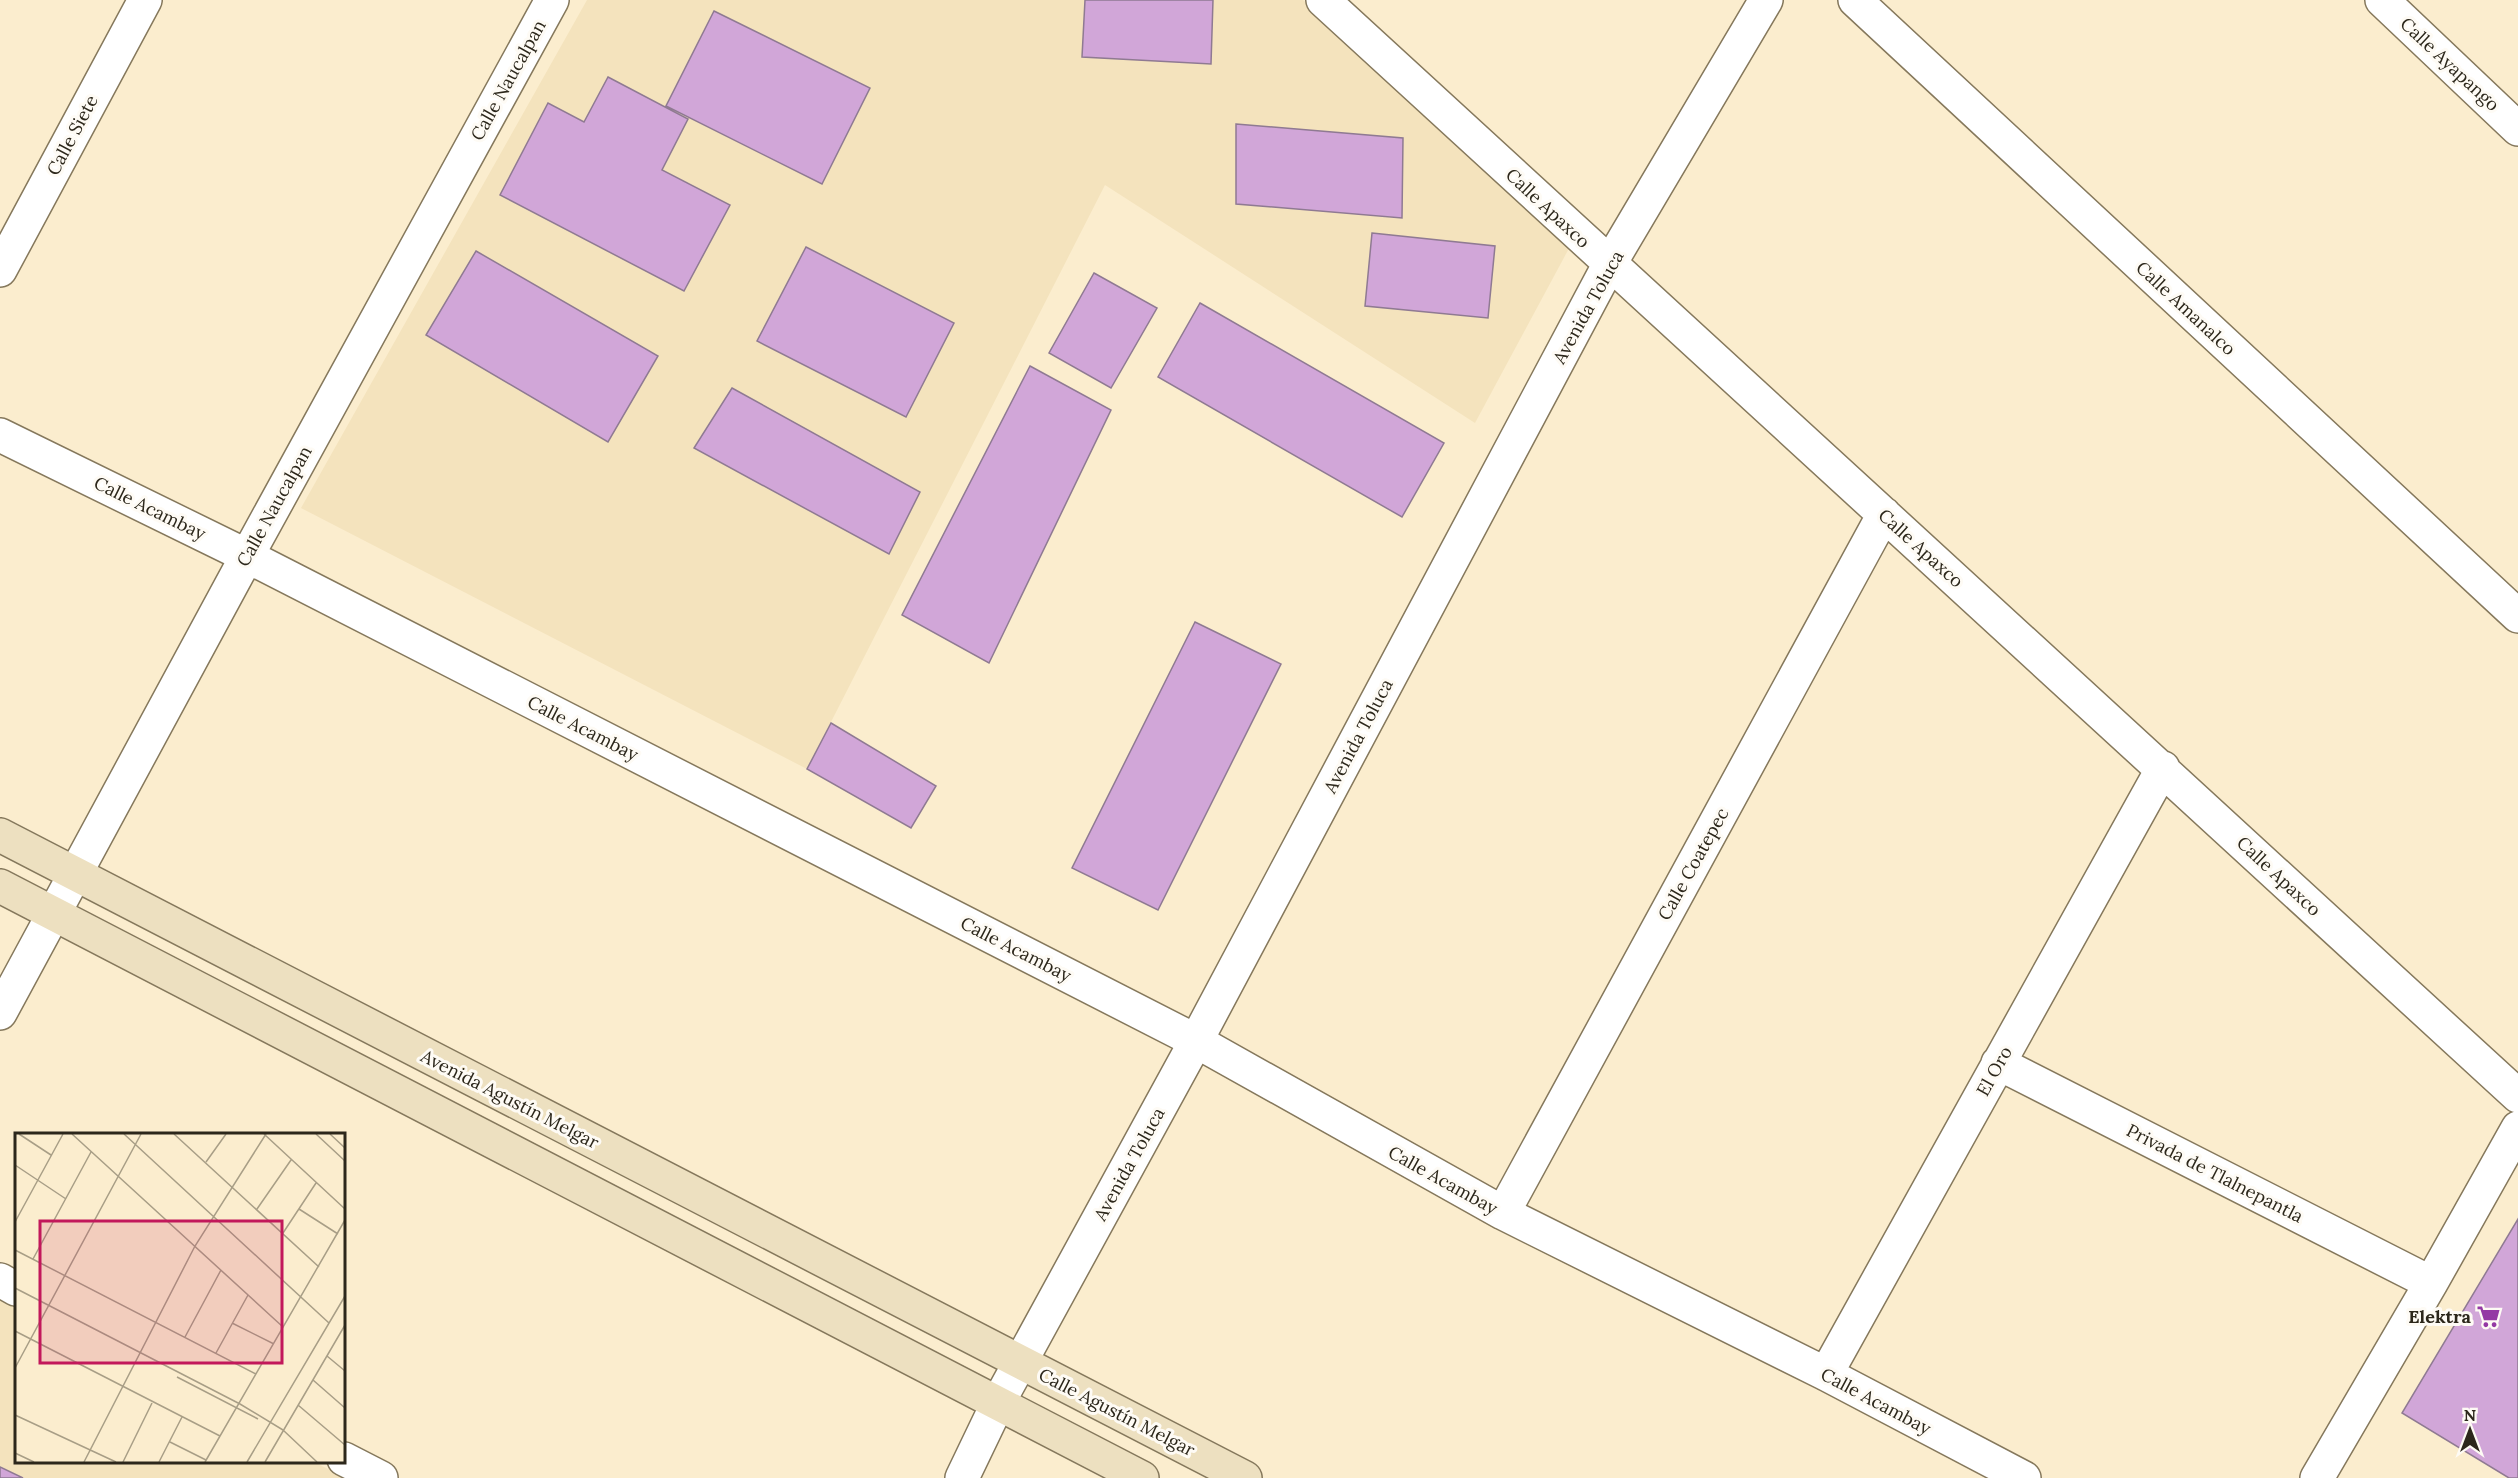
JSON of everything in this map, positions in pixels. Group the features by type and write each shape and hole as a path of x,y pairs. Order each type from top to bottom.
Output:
{"street":[{"name":"Calle Siete","path":"0,270 145,0"},
{"name":"Calle Naucalpan","path":"0,1013 55,915 247,555 552,0"},
{"name":"Calle Apaxco","path":"1323,0 2518,1096"},
{"name":"Avenida Toluca","path":"962,1478 998,1403 1196,1041 1610,265 1766,0"},
{"name":"Calle Amanalco","path":"1855,0 2518,616"},
{"name":"Calle Ayapango","path":"2382,0 2518,129"},
{"name":"Calle Acambay","path":"0,435 247,555 1196,1041 1503,1213 1826,1374 2024,1478"},
{"name":"Calle Coatepec","path":"1503,1213 1884,514"},
{"name":"El Oro","path":"1826,1374 2163,768"},
{"name":"Avenida Agustín Melgar","path":"0,835 1020,1363"},
{"path":"0,886 1142,1478"},
{"name":"Privada de Tlalnepantla","path":"1998,1063 2431,1283"},
{"path":"2317,1478 2518,1128"},
{"path":"0,1280 15,1288"},
{"name":"Calle Agustín Melgar","path":"1020,1363 1245,1478"},
{"path":"345,1460 381,1478"}],"shaded area":[{"path":"587,0 1303,0 1574,239 1475,423 1105,185 807,769 301,508"},
{"path":"0,1297 15,1305 15,1463 316,1463 346,1478 0,1478"}],"building":[{"path":"1085,0 1213,0 1211,64 1082,57"},
{"path":"714,11 870,88 822,184 666,106"},
{"path":"608,77 688,119 662,170 730,205 684,291 500,195 548,103 584,122"},
{"path":"1236,124 1403,138 1402,218 1236,204"},
{"path":"1372,233 1495,246 1488,318 1365,306"},
{"path":"806,247 954,323 906,417 757,341"},
{"path":"476,251 658,356 608,442 426,335"},
{"path":"1094,273 1157,308 1111,388 1049,353"},
{"path":"1200,303 1444,443 1402,517 1158,377"},
{"path":"1030,366 1111,410 989,663 902,615"},
{"path":"732,388 920,492 889,554 694,448"},
{"path":"1195,622 1281,664 1158,910 1072,868"},
{"path":"831,723 936,786 911,828 807,769"},
{"name":"Elektra","path":"2518,1219 2518,1478 2509,1478 2402,1413"},
{"path":"0,1467 23,1478 0,1478"}],"place":[{"name":"Elektra","path":"2489,1316"}]}
